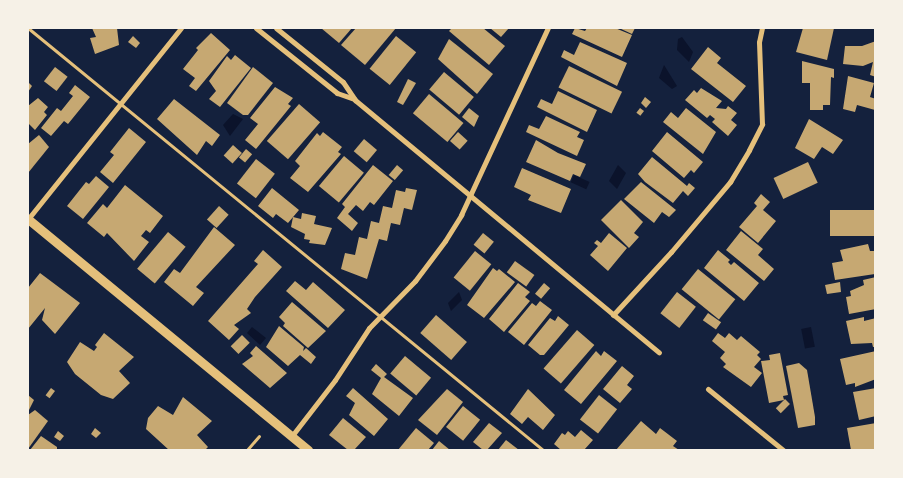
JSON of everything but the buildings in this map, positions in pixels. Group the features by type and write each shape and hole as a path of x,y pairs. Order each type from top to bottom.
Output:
{"main road":[{"path":"28,219 308,450"}],"street":[{"path":"28,219 181,28"},
{"path":"256,28 337,93 355,100"},
{"path":"276,28 342,82 355,100 471,194 612,315 659,352"},
{"path":"290,437 379,318 431,261 471,194 548,28"},
{"path":"612,315 671,252 730,182 749,150 762,124 759,42 762,28"},
{"path":"708,389 783,450"}],"lane":[{"path":"28,28 120,102 379,318 543,450"}],"path":[{"path":"247,450 259,436"}],"water":[{"path":"682,37 693,52 689,62 677,50 678,39"},
{"path":"664,65 677,86 672,89 659,78"},
{"path":"233,114 243,119 230,136 223,125"},
{"path":"618,165 626,173 617,189 609,181"},
{"path":"574,175 590,182 586,189 571,182"},
{"path":"459,292 462,300 451,311 448,303"},
{"path":"252,327 266,338 260,345 247,333"},
{"path":"811,327 815,347 805,349 801,329"}]}
